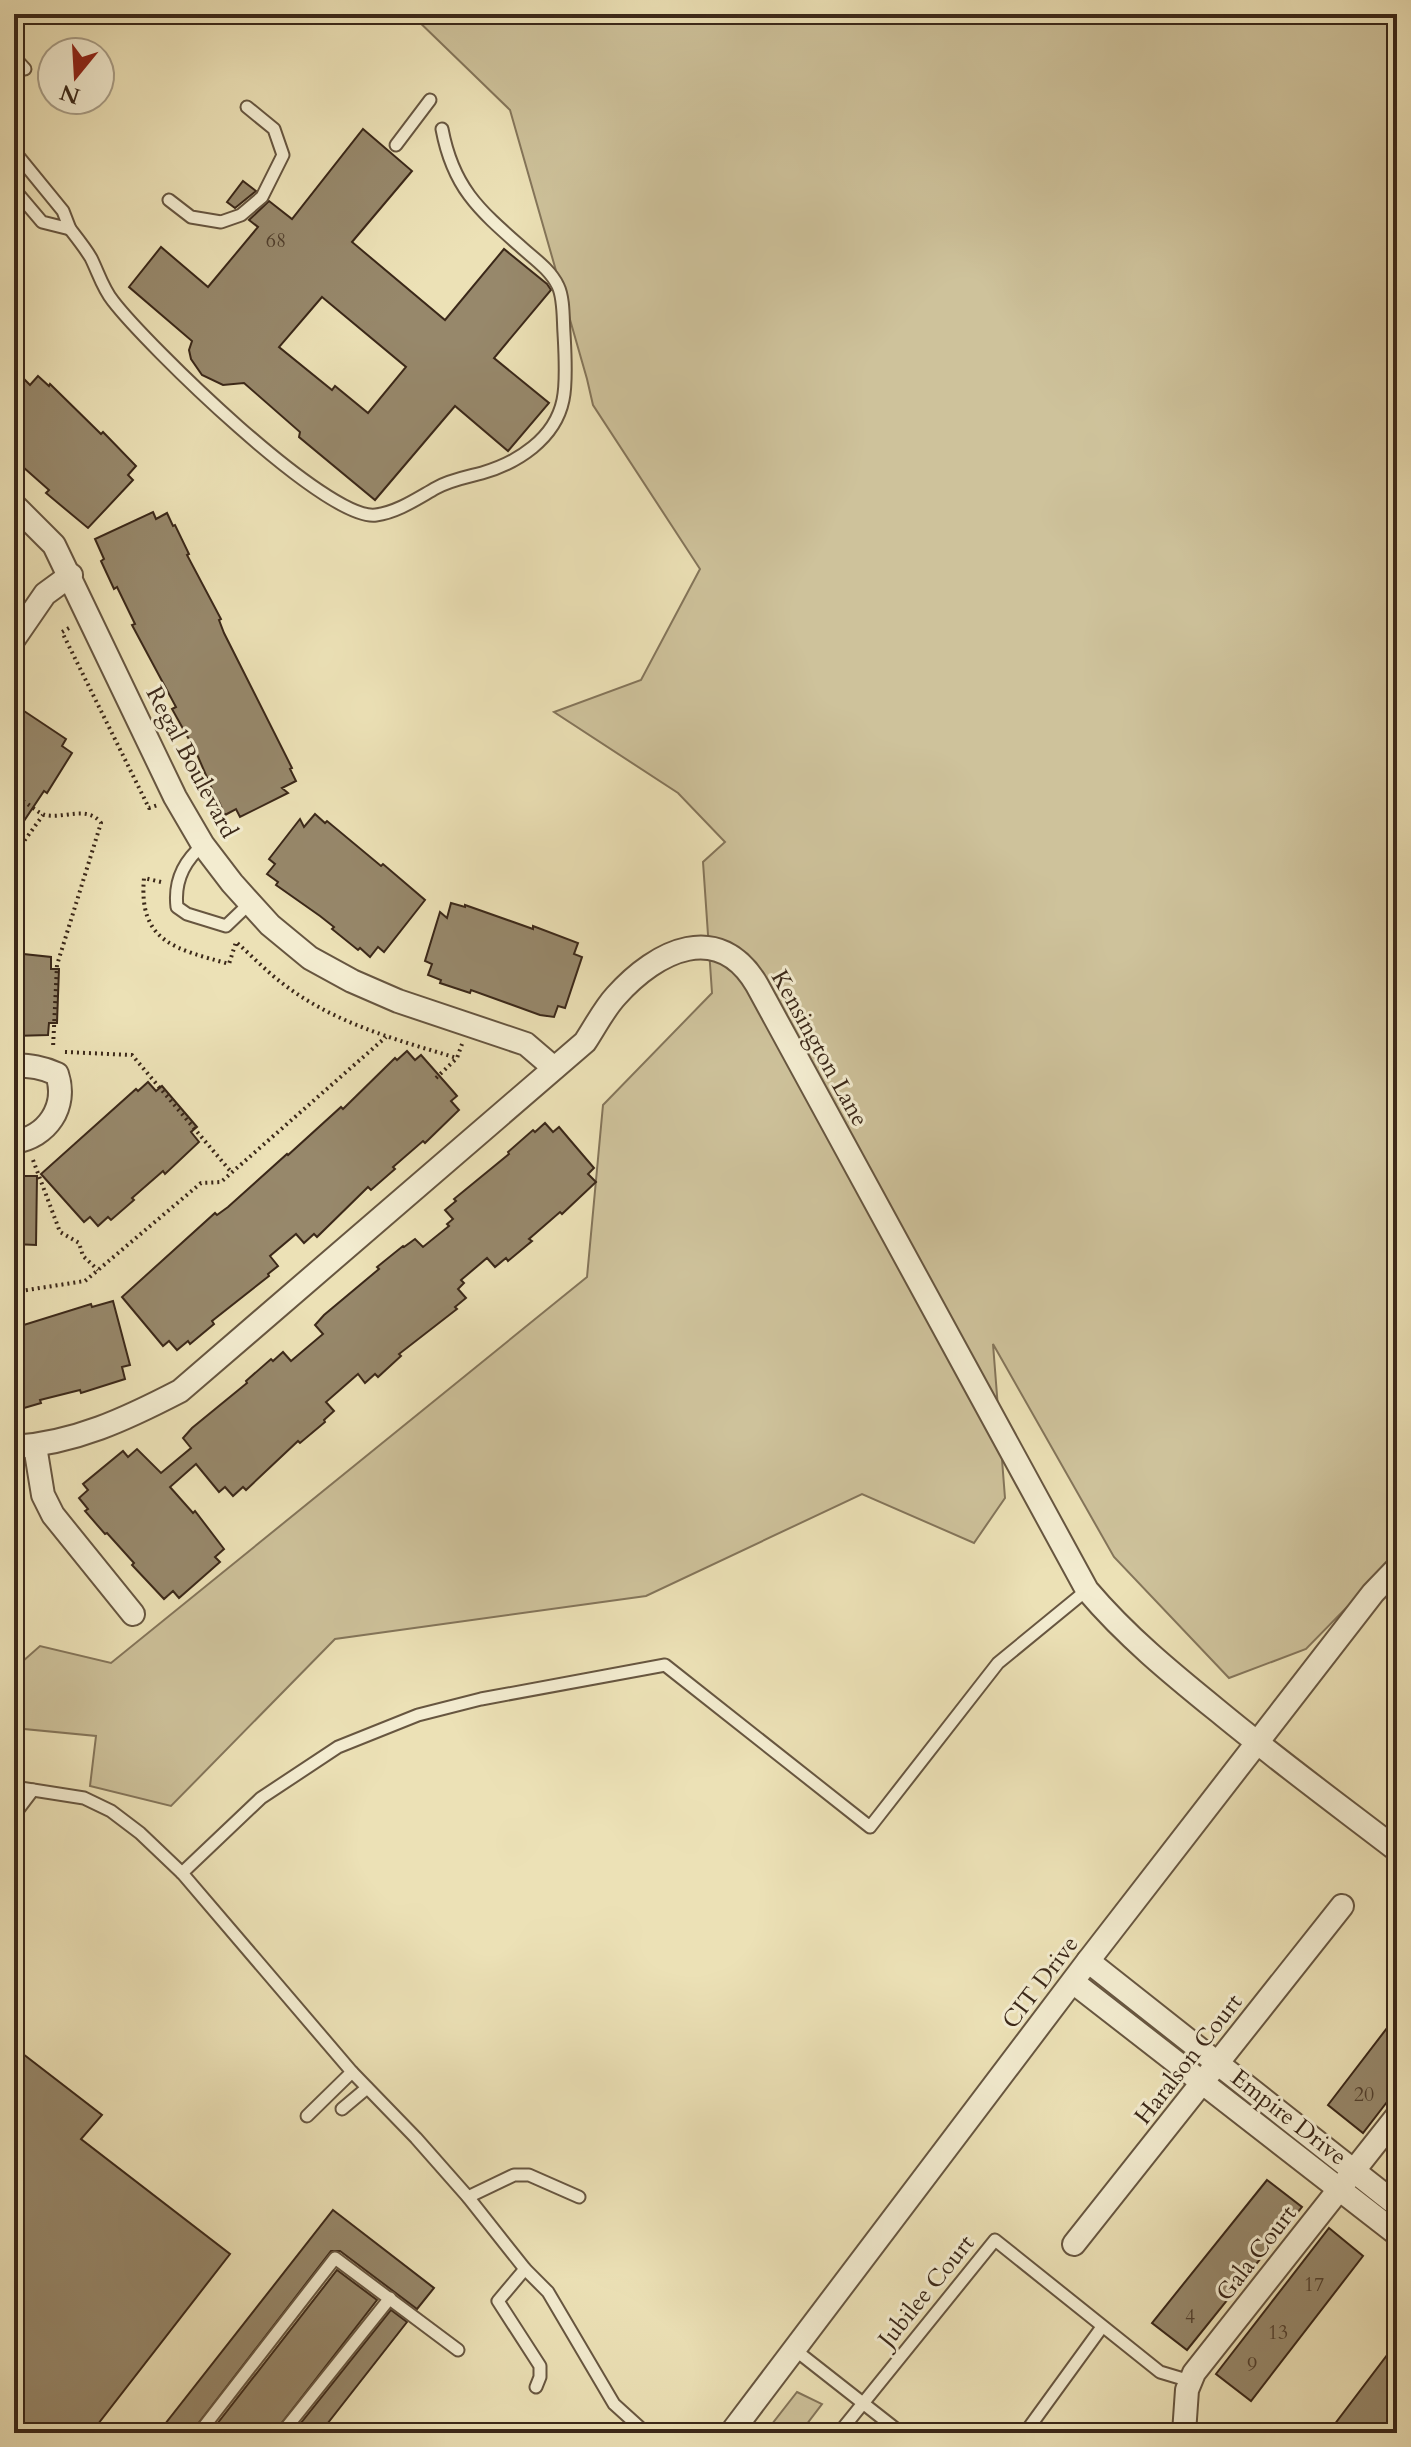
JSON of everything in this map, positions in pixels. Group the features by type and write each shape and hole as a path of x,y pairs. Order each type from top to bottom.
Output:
{"street":[{"name":"Regal Boulevard","path":"14,505 54,545 71,575 175,797 203,845 270,925 310,958 352,981 398,1001 526,1044 554,1068"},
{"path":"14,639 45,594 71,575"},
{"name":"Kensington Lane","path":"25,1447 85,1435 180,1391 585,1042 616,996 654,963 677,951 706,947 735,957 747,968 1087,1590 1147,1653 1257,1743 1397,1850"},
{"path":"14,1065 38,1066 57,1074 62,1088 54,1118 42,1133 20,1141"},
{"path":"25,1447 53,1515 133,1614"},
{"name":"CIT Drive","path":"731,2433 1088,1961 1373,1593 1397,1568"},
{"name":"Haralson Court","path":"1074,2244 1342,1906"},
{"name":"Empire Drive","path":"1088,1961 1397,2205"},
{"name":"Empire Drive","path":"1073,1982 1397,2234"},
{"name":"Gala Court","path":"1190,2381 1397,2116"},
{"path":"1184,2433 1190,2381"}],"lane":[{"path":"14,57 25,69"},
{"path":"396,145 430,100"},
{"path":"169,200 191,217 221,222 241,215 262,197 283,155 274,129 247,107"},
{"path":"14,151 63,211 110,298 171,367 306,481 350,512 375,516 412,503 439,486 499,468 530,452 553,423 563,400 564,334 559,287 548,271 489,219 458,182 442,129"},
{"path":"14,189 42,222 70,229"},
{"path":"203,845 188,857 175,891 177,907 187,914 226,926 250,903"},
{"path":"182,1873 261,1798 338,1747 418,1715 481,1699 665,1665 870,1827 998,1663 1087,1590"},
{"path":"14,1787 84,1798 111,1811 140,1833 182,1873 352,2072 468,2197 525,2269 548,2292 614,2404 646,2433"},
{"path":"14,1815 33,1790"},
{"path":"307,2116 352,2072"},
{"path":"342,2109 367,2088"},
{"path":"468,2197 514,2175 529,2175 579,2197"},
{"name":"Jubilee Court","path":"839,2433 995,2240 1160,2372 1190,2381"},
{"path":"199,2433 335,2258 458,2350"},
{"path":"525,2269 498,2301 540,2366 536,2387"},
{"path":"282,2433 390,2298"},
{"path":"1025,2433 1102,2327"},
{"path":"794,2349 901,2433"}],"path":[{"path":"23,801 43,814 83,813 97,817 101,823 57,965 53,1051 132,1055 232,1173"},
{"path":"14,855 43,814"},
{"path":"14,1292 85,1281 201,1183 221,1182 386,1037"},
{"path":"436,1078 457,1058 462,1044"},
{"path":"20,1141 60,1232 79,1243 83,1256 98,1270"}],"shaded area":[{"path":"411,14 1397,14 1397,1556 1306,1649 1229,1678 1114,1557 993,1344 1005,1498 974,1543 862,1494 646,1596 335,1639 171,1806 90,1786 96,1736 14,1728 14,1669 40,1646 111,1663 587,1277 603,1105 712,993 703,862 725,842 678,793 554,712 641,680 700,569 593,405 510,110"},
{"path":"797,2392 822,2404 800,2433 765,2433"}],"building":[{"path":"363,129 412,171 352,242 445,320 504,249 547,284 551,290 494,358 549,403 508,451 455,406 375,500 299,437 300,432 244,383 223,385 202,375 191,359 189,350 192,341 129,287 161,247 208,287 258,227 249,220 269,201 292,219","holes":["322,297 406,367 368,413 335,386 332,390 279,347"]},
{"path":"243,181 256,191 235,208 227,202"},
{"path":"38,376 101,434 103,432 136,466 128,475 133,480 88,528 46,493 49,490 14,459 14,391 25,380 30,385"},
{"path":"153,512 156,519 167,513 175,525 296,781 282,788 288,793 240,817 236,809 225,815 218,803 196,752 172,709 176,707 101,561 104,559 95,539"},
{"path":"21,709 66,739 62,746 72,753 47,793 44,791 14,836 14,719"},
{"path":"315,814 381,866 383,864 425,900 384,952 378,947 370,957 360,948 358,950 332,929 334,927 276,885 278,882 267,874 275,864 269,859 300,819 304,827"},
{"path":"451,903 533,929 533,926 578,943 574,954 582,957 565,1008 558,1006 554,1017 540,1015 471,990 470,993 440,983 441,980 428,975 432,964 425,961 440,912 447,918"},
{"path":"14,953 51,957 51,969 59,969 57,1023 49,1023 48,1035 14,1036"},
{"path":"407,1051 415,1060 421,1055 451,1089 457,1096 451,1101 459,1110 371,1190 368,1187 317,1237 314,1234 304,1243 296,1234 270,1256 278,1266 269,1276 212,1321 214,1324 190,1344 188,1341 177,1350 169,1341 163,1346 122,1297 215,1213 217,1215 228,1207 341,1107 343,1109 395,1058 397,1060"},
{"path":"148,1082 156,1091 162,1086 197,1127 191,1132 199,1142 165,1174 163,1171 132,1198 134,1200 111,1220 108,1217 98,1226 90,1217 84,1222 41,1174 136,1089 138,1091"},
{"path":"545,1123 553,1132 559,1127 594,1168 588,1174 596,1182 508,1261 506,1258 495,1267 487,1258 461,1280 464,1283 458,1289 466,1298 455,1307 457,1309 399,1354 401,1356 378,1377 375,1374 365,1383 358,1374 326,1402 334,1411 325,1422 300,1443 298,1441 246,1490 243,1487 233,1496 225,1487 219,1492 196,1464 170,1487 193,1513 195,1511 224,1549 215,1557 220,1562 179,1598 173,1591 164,1599 85,1511 88,1509 79,1498 88,1490 83,1484 123,1451 128,1457 137,1449 161,1473 191,1448 183,1438 192,1428 271,1359 273,1361 283,1352 291,1361 323,1334 315,1325 324,1315 403,1246 415,1239 423,1247 449,1226 447,1224 453,1219 445,1210 456,1201 454,1199"},
{"path":"14,1176 37,1176 36,1245 14,1244"},
{"path":"113,1301 130,1365 122,1367 125,1379 81,1393 80,1390 40,1400 41,1403 14,1411 14,1328 91,1304 92,1307"},
{"path":"1397,2015 1397,2089 1363,2133 1328,2105"},
{"path":"14,2047 102,2115 81,2139 230,2254 91,2433 14,2433"},
{"path":"1267,2180 1302,2207 1187,2350 1152,2323"},
{"path":"333,2210 434,2288 417,2309 340,2251 331,2251 191,2433 158,2433"},
{"path":"1329,2228 1363,2256 1251,2401 1216,2374"},
{"path":"337,2270 377,2300 274,2433 210,2433"},
{"path":"391,2310 407,2322 320,2433 293,2433"},
{"path":"1397,2342 1397,2412 1380,2433 1328,2433"}]}
